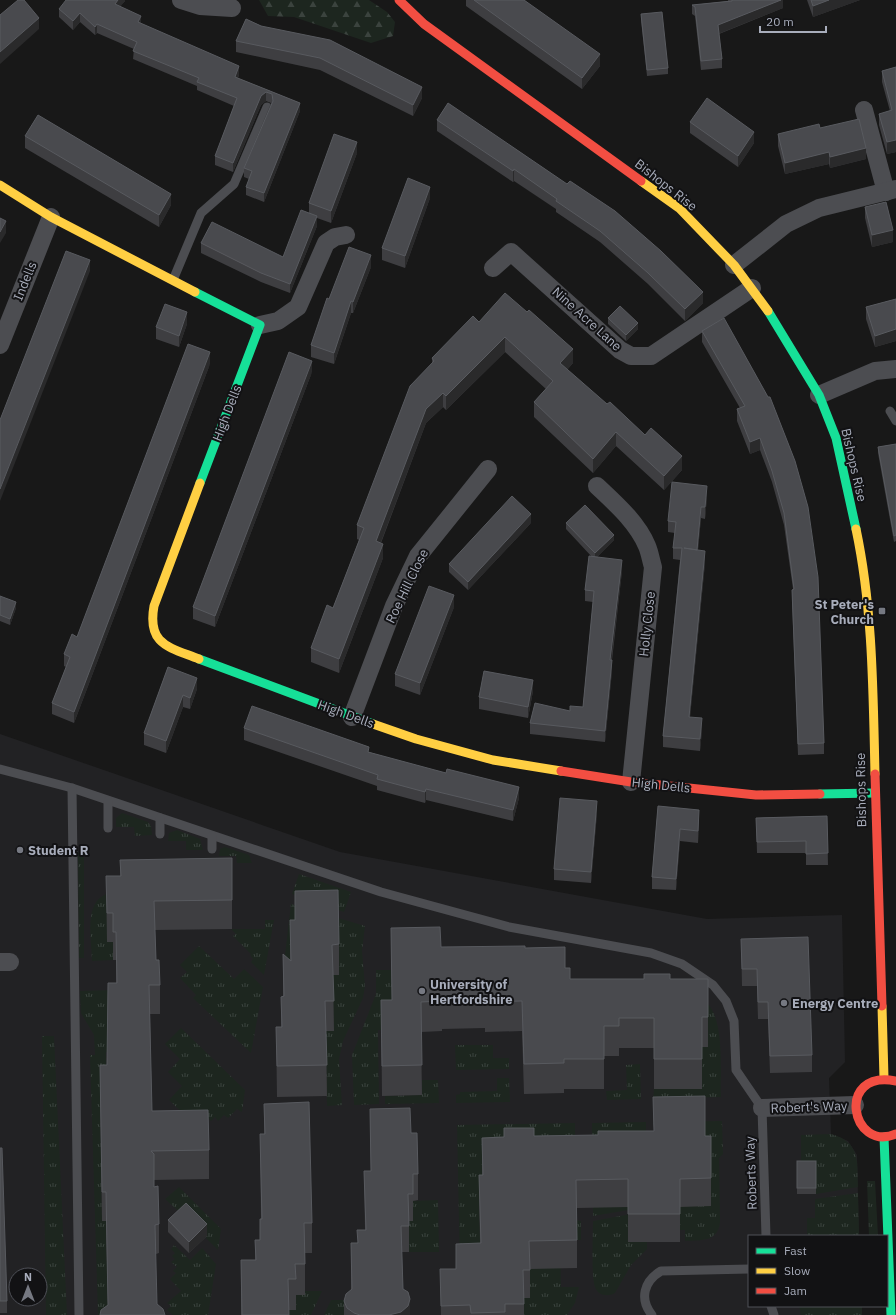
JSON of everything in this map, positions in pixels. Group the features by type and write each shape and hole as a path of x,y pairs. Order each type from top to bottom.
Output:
{"street":[{"path":"181,0 200,6 232,8"},
{"name":"Bishops Rise","path":"399,0 424,24 679,208 734,265 752,288 781,330 819,395 836,438 864,566 872,670 874,793 884,1078"},
{"path":"734,265 786,224 819,208 891,190 864,110"},
{"path":"0,185 51,217 260,325 278,320 298,307 326,243 335,237 346,235"},
{"name":"Indells","path":"0,345 51,217"},
{"name":"Nine Acre Lane","path":"493,268 511,252 620,350 631,356 651,356 752,288"},
{"name":"High Dells","path":"260,325 154,606 151,623 156,636 165,646 352,717 416,739 493,760 631,782 756,795 874,793"},
{"path":"819,395 875,371 896,369"},
{"name":"Roe Hill Close","path":"352,717 394,606 418,556 488,469"},
{"name":"Holly Close","path":"597,486 618,506 635,526 647,546 653,568 631,782"},
{"path":"896,1081 884,1078 870,1082 863,1087 858,1094 855,1105 856,1116 863,1128 876,1136 884,1137 896,1134"},
{"name":"Robert's Way","path":"762,1108 855,1105"},
{"path":"884,1137 893,1278 891,1315"}],"lane":[{"path":"173,280 201,213 234,184 267,107"},
{"path":"890,412 896,421"},
{"path":"0,769 72,788 381,892 509,927 651,953 682,964 713,985 726,1001 734,1022 736,1070 762,1108"},
{"path":"72,788 79,1315"},
{"path":"108,800 108,828"},
{"path":"160,818 160,834"},
{"path":"212,836 212,849"},
{"name":"Roberts Way","path":"762,1108 766,1235"},
{"path":"652,1315 644,1301 644,1292 647,1283 653,1276 661,1271 748,1269"}],"shaded area":[{"name":"University of Hertfordshire","path":"0,734 340,852 707,919 842,915 845,1062 829,1078 831,1134 848,1141 857,1155 859,1235 748,1235 748,1307 862,1307 862,1315 0,1315"}],"green space":[{"path":"259,0 369,0 387,12 395,22 393,36 371,43 294,17 268,16"},
{"path":"122,813 148,822 151,826 152,835 135,836 134,827 116,827 116,818"},
{"path":"177,830 200,839 203,850 186,850 186,841 168,841 169,833"},
{"path":"225,847 249,855 252,863 237,863 236,856 219,856 220,849"},
{"path":"78,852 84,852 84,958 79,958"},
{"path":"299,874 351,892 344,912 292,894"},
{"path":"107,894 107,942 113,942 113,960 92,961 90,923 92,913 99,898"},
{"path":"291,904 365,926 362,951 365,986 363,998 343,1041 339,1059 342,1105 327,1106 325,1031 334,1031 332,975 339,974 290,951 290,972 283,972"},
{"path":"265,920 274,920 264,975 251,962 253,959 250,955 251,954 233,936 236,934 231,929 265,929"},
{"path":"199,946 234,979 244,969 263,987 251,1053 193,998 196,995 180,978 187,972 180,965"},
{"path":"376,970 391,970 397,1030 378,1030 379,1104 354,1105 352,1055 376,994"},
{"path":"116,990 108,1052 106,1052 107,1094 100,1094 102,1221 106,1221 108,1315 98,1315 90,1055 95,1055 94,1035 81,1013 80,991"},
{"path":"707,1003 713,1011 719,1034 721,1097 653,1099 654,1089 702,1089 702,1064 696,1047 708,1047"},
{"path":"181,1028 245,1090 242,1112 237,1109 228,1118 224,1115 218,1121 215,1117 211,1121 207,1117 187,1117 169,1100 182,1086 168,1072 180,1059 165,1044"},
{"path":"42,1036 54,1036 67,1315 46,1315 46,1307 48,1307 48,1267 45,1267"},
{"path":"455,1045 493,1045 493,1058 509,1058 509,1069 456,1070"},
{"path":"640,1064 641,1099 607,1100 606,1091 627,1090 626,1065"},
{"path":"497,1078 509,1078 510,1102 456,1103 456,1095 460,1094 460,1092 497,1091"},
{"path":"422,1080 438,1080 439,1103 385,1104 385,1096 422,1095"},
{"path":"722,1121 723,1154 719,1158 719,1229 713,1237 703,1240 685,1241 685,1230 680,1230 628,1242 647,1242 647,1249 631,1265 615,1293 604,1295 598,1292 595,1287 593,1274 593,1221 647,1211 671,1211 653,1122"},
{"path":"646,1122 646,1207 593,1216 592,1123"},
{"path":"575,1123 575,1138 483,1203 479,1203 481,1271 460,1271 457,1125"},
{"path":"831,1134 848,1142 852,1148 857,1161 858,1187 816,1194 801,1162 801,1135"},
{"path":"867,1181 875,1181 878,1235 869,1235"},
{"path":"179,1187 221,1229 218,1250 205,1237 206,1236 165,1199"},
{"path":"858,1193 859,1235 807,1235 807,1218 815,1218 815,1199"},
{"path":"438,1200 439,1252 409,1252 408,1221 413,1221 413,1201"},
{"path":"528,1206 537,1213 581,1221 581,1240 577,1240 560,1226 561,1287 579,1287 575,1303 567,1315 523,1315 523,1298 530,1297"},
{"path":"174,1245 190,1260 202,1248 216,1264 208,1315 173,1315 167,1310 171,1306 167,1303 181,1291 170,1279 176,1273 173,1271 177,1267 171,1262 175,1259 172,1256 175,1253 171,1249"},
{"path":"305,1291 322,1291 311,1315 288,1315 288,1310 295,1295 305,1295"},
{"path":"331,1300 351,1300 352,1315 324,1315"},
{"path":"799,1307 862,1307 862,1315 801,1315"}],"building":[{"path":"18,0 24,0 39,18 0,52 0,15"},
{"path":"66,0 118,0 115,4 141,16 138,22 239,66 235,77 300,103 264,193 246,187 252,171 244,168 273,101 272,94 266,92 261,96 233,163 215,156 237,98 197,82 199,78 133,51 137,42 97,24 95,27 80,13 73,21 59,9"},
{"path":"474,0 524,0 600,54 582,78"},
{"path":"732,0 781,0 718,25 722,59 701,61 695,7 692,5"},
{"path":"811,0 829,0 813,6"},
{"path":"662,12 668,68 647,70 641,14"},
{"path":"246,19 261,26 330,40 422,87 413,105 320,58 236,41"},
{"path":"896,67 896,140 887,142 879,114 892,110 882,71"},
{"path":"707,98 754,132 738,156 690,122"},
{"path":"448,103 567,184 570,181 615,211 661,251 703,292 685,309 648,273 600,231 556,201 557,199 514,169 513,171 437,120"},
{"path":"38,115 171,194 159,215 25,136"},
{"path":"859,119 866,148 830,157 829,152 785,163 778,134 819,124 820,128"},
{"path":"334,134 357,142 331,211 309,203"},
{"path":"408,178 430,187 405,256 382,248"},
{"path":"886,202 893,230 872,235 865,207"},
{"path":"301,210 317,216 290,284 261,273 201,243 212,222 283,257"},
{"path":"0,218 6,221 0,232"},
{"path":"349,247 371,255 353,302 351,301 334,353 311,345 327,298 329,299"},
{"path":"66,251 90,260 0,489 0,420"},
{"path":"505,293 527,312 529,310 573,349 560,363 607,404 610,402 645,435 651,428 682,456 664,476 616,432 593,459 534,402 553,381 505,337 446,396 443,393 426,409 376,541 383,544 339,659 311,648 327,605 333,608 364,528 357,525 410,386 434,361 432,358 473,316 479,322"},
{"path":"896,299 896,329 875,336 866,307"},
{"path":"165,304 187,312 179,336 156,327"},
{"path":"620,306 638,323 626,335 608,318"},
{"path":"724,318 768,397 770,397 795,461 808,507 818,577 824,743 798,744 792,590 794,589 784,513 772,471 760,438 750,442 737,409 745,406 702,331"},
{"path":"188,344 210,352 74,712 52,703 70,657 64,654 72,634 77,637"},
{"path":"289,352 312,361 215,616 193,607"},
{"path":"896,444 896,535 894,536 878,447"},
{"path":"672,482 707,486 705,507 701,507 697,550 705,551 689,717 702,718 700,739 663,736 682,548 673,548 676,522 668,521"},
{"path":"512,496 531,514 468,582 449,564"},
{"path":"585,505 614,535 595,553 566,523"},
{"path":"589,556 622,560 610,660 612,660 605,731 530,723 535,703 570,711 570,706 583,707 594,591 585,590"},
{"path":"429,586 454,595 420,683 395,674"},
{"path":"0,596 16,602 10,619 0,615"},
{"path":"168,667 197,678 190,698 183,695 166,741 144,733"},
{"path":"484,671 533,680 528,707 479,697"},
{"path":"252,706 369,747 368,752 446,773 447,769 519,787 513,810 426,789 425,792 377,779 378,775 244,728"},
{"path":"560,798 597,801 591,872 554,869"},
{"path":"658,806 699,810 698,831 680,829 676,879 652,877"},
{"path":"827,816 828,853 806,854 806,841 757,842 756,818"},
{"path":"232,858 232,900 154,901 156,960 159,960 160,985 149,985 152,1111 208,1110 209,1150 151,1151 154,1154 154,1187 158,1186 159,1224 155,1225 157,1304 163,1309 165,1315 100,1315 101,1310 108,1305 106,1192 102,1192 100,1065 107,1065 108,983 117,983 116,932 113,932 113,913 107,913 106,876 121,876 120,860"},
{"path":"338,890 339,944 332,945 334,1001 325,1001 327,1065 277,1066 276,1027 282,1027 281,997 284,996 283,954 291,961 290,920 295,920 295,891"},
{"path":"440,927 441,947 565,947 565,968 570,968 570,979 644,979 644,974 670,974 670,979 708,979 708,1017 702,1017 702,1059 654,1059 654,1018 619,1018 619,1026 604,1026 604,1059 564,1059 564,1063 524,1064 522,1001 485,1002 485,998 442,998 442,1001 421,1002 422,1065 382,1066 381,1000 392,1000 391,928"},
{"name":"Energy Centre","path":"808,937 812,1055 770,1056 768,1002 758,1002 757,969 742,969 741,939"},
{"path":"705,1096 705,1136 711,1136 711,1178 680,1179 680,1214 628,1214 628,1179 576,1180 577,1240 529,1241 530,1270 523,1270 524,1304 505,1304 505,1312 471,1313 470,1305 441,1306 440,1269 456,1269 456,1244 481,1243 479,1175 483,1175 482,1138 504,1137 504,1128 534,1128 534,1136 598,1135 598,1131 654,1131 653,1097"},
{"path":"309,1102 312,1223 304,1223 305,1264 295,1264 296,1279 288,1279 289,1315 242,1315 241,1260 256,1260 255,1240 260,1240 260,1219 262,1219 260,1134 265,1134 264,1104"},
{"path":"410,1108 411,1133 417,1133 418,1174 413,1174 413,1194 408,1194 409,1226 401,1226 403,1289 408,1292 410,1299 408,1306 401,1312 389,1315 360,1315 347,1308 344,1301 346,1294 352,1289 351,1243 358,1243 357,1230 366,1230 364,1171 371,1171 370,1109"},
{"path":"0,1148 2,1148 7,1301 0,1301"},
{"path":"797,1161 816,1161 816,1188 797,1188"},
{"path":"186,1203 207,1224 189,1242 168,1220"}],"traffic: fast":[{"path":"195,292 260,325 200,483"},
{"path":"768,311 819,395 836,438 856,529"},
{"path":"199,659 373,724"},
{"path":"820,794 874,793"},
{"path":"884,1137 888,1235"},
{"path":"888,1239 891,1315"}],"traffic: slow":[{"path":"641,181 679,208 734,265 768,311"},
{"path":"0,185 51,217 195,292"},
{"path":"199,659 178,651 163,643 157,637 153,619 154,606 200,483"},
{"path":"856,529 862,559 869,620 873,682 875,774"},
{"path":"373,724 416,739 493,760 561,771"},
{"path":"882,1006 884,1078"}],"traffic: jam":[{"path":"399,0 424,24 641,181"},
{"path":"561,771 631,782 756,795 820,794"},
{"path":"875,774 882,1006"},
{"path":"896,1081 877,1081 864,1087 857,1098 856,1110 860,1122 868,1132 881,1137 896,1134"}],"place":[{"name":"St Peter's Church","path":"882,611"},
{"name":"Student R","path":"20,850"},
{"name":"University of Hertfordshire","path":"422,991"},
{"name":"Energy Centre","path":"784,1003"}]}
